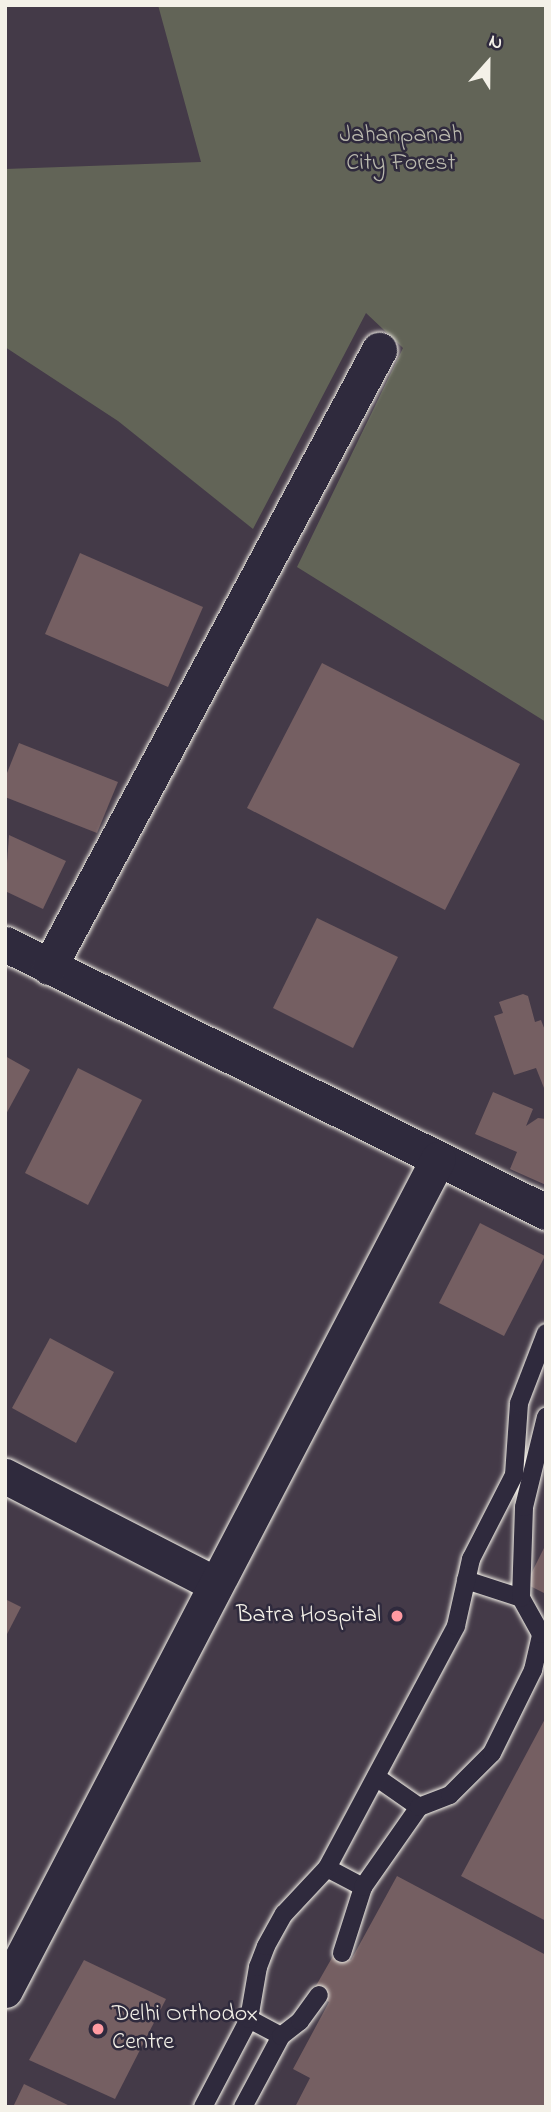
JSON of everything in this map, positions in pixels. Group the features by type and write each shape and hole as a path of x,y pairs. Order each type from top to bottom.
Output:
{"street":[{"path":"49,967 379,350"},
{"path":"5,944 546,1212"},
{"path":"5,1990 438,1158"},
{"path":"5,1476 215,1584"}],"lane":[{"path":"203,2107 249,2019 258,1966 266,1946 284,1914 327,1868 456,1626 471,1559 514,1475 519,1404 546,1333"},
{"path":"342,1953 363,1887 419,1807 450,1796 492,1753 533,1671 541,1634 521,1598 524,1507 546,1417"},
{"path":"466,1580 521,1598"},
{"path":"376,1777 419,1807"},
{"path":"327,1868 363,1887"},
{"path":"243,2107 281,2036 300,2021 319,1995"},
{"path":"249,2019 281,2036"}],"green space":[{"name":"Jahanpanah City Forest","path":"158,5 546,5 546,722 297,567 403,348 366,313 253,529 118,421 5,347 5,169 201,162"}],"building":[{"path":"80,553 203,607 168,687 45,634"},
{"path":"322,663 520,764 445,910 247,808"},
{"path":"19,743 118,782 97,833 5,797 5,778"},
{"path":"9,835 66,861 43,909 5,891"},
{"path":"317,918 398,957 353,1048 273,1008"},
{"path":"523,994 528,996 535,1022 541,1020 546,1033 546,1093 536,1068 514,1075 494,1016 503,1013 499,1002"},
{"path":"5,1056 30,1070 5,1116"},
{"path":"78,1068 142,1100 88,1205 25,1173"},
{"path":"493,1092 533,1109 526,1126 538,1118 546,1119 546,1185 510,1169 517,1152 475,1134"},
{"path":"480,1223 545,1256 504,1336 439,1303"},
{"path":"50,1338 114,1372 76,1443 12,1408"},
{"path":"546,1544 546,1594 526,1584"},
{"path":"5,1599 21,1607 5,1638"},
{"path":"546,1717 546,1921 461,1876"},
{"path":"397,1876 546,1955 546,2107 295,2107 310,2078 293,2069 329,2002 313,1991 337,1949 351,1960"},
{"name":"Delhi Orthodox Centre","path":"84,1960 166,1999 115,2099 29,2060"},
{"path":"24,2084 72,2107 13,2107"}],"place":[{"name":"Batra Hospital","path":"397,1616"},
{"name":"Delhi Orthodox Centre","path":"98,2029"}]}
